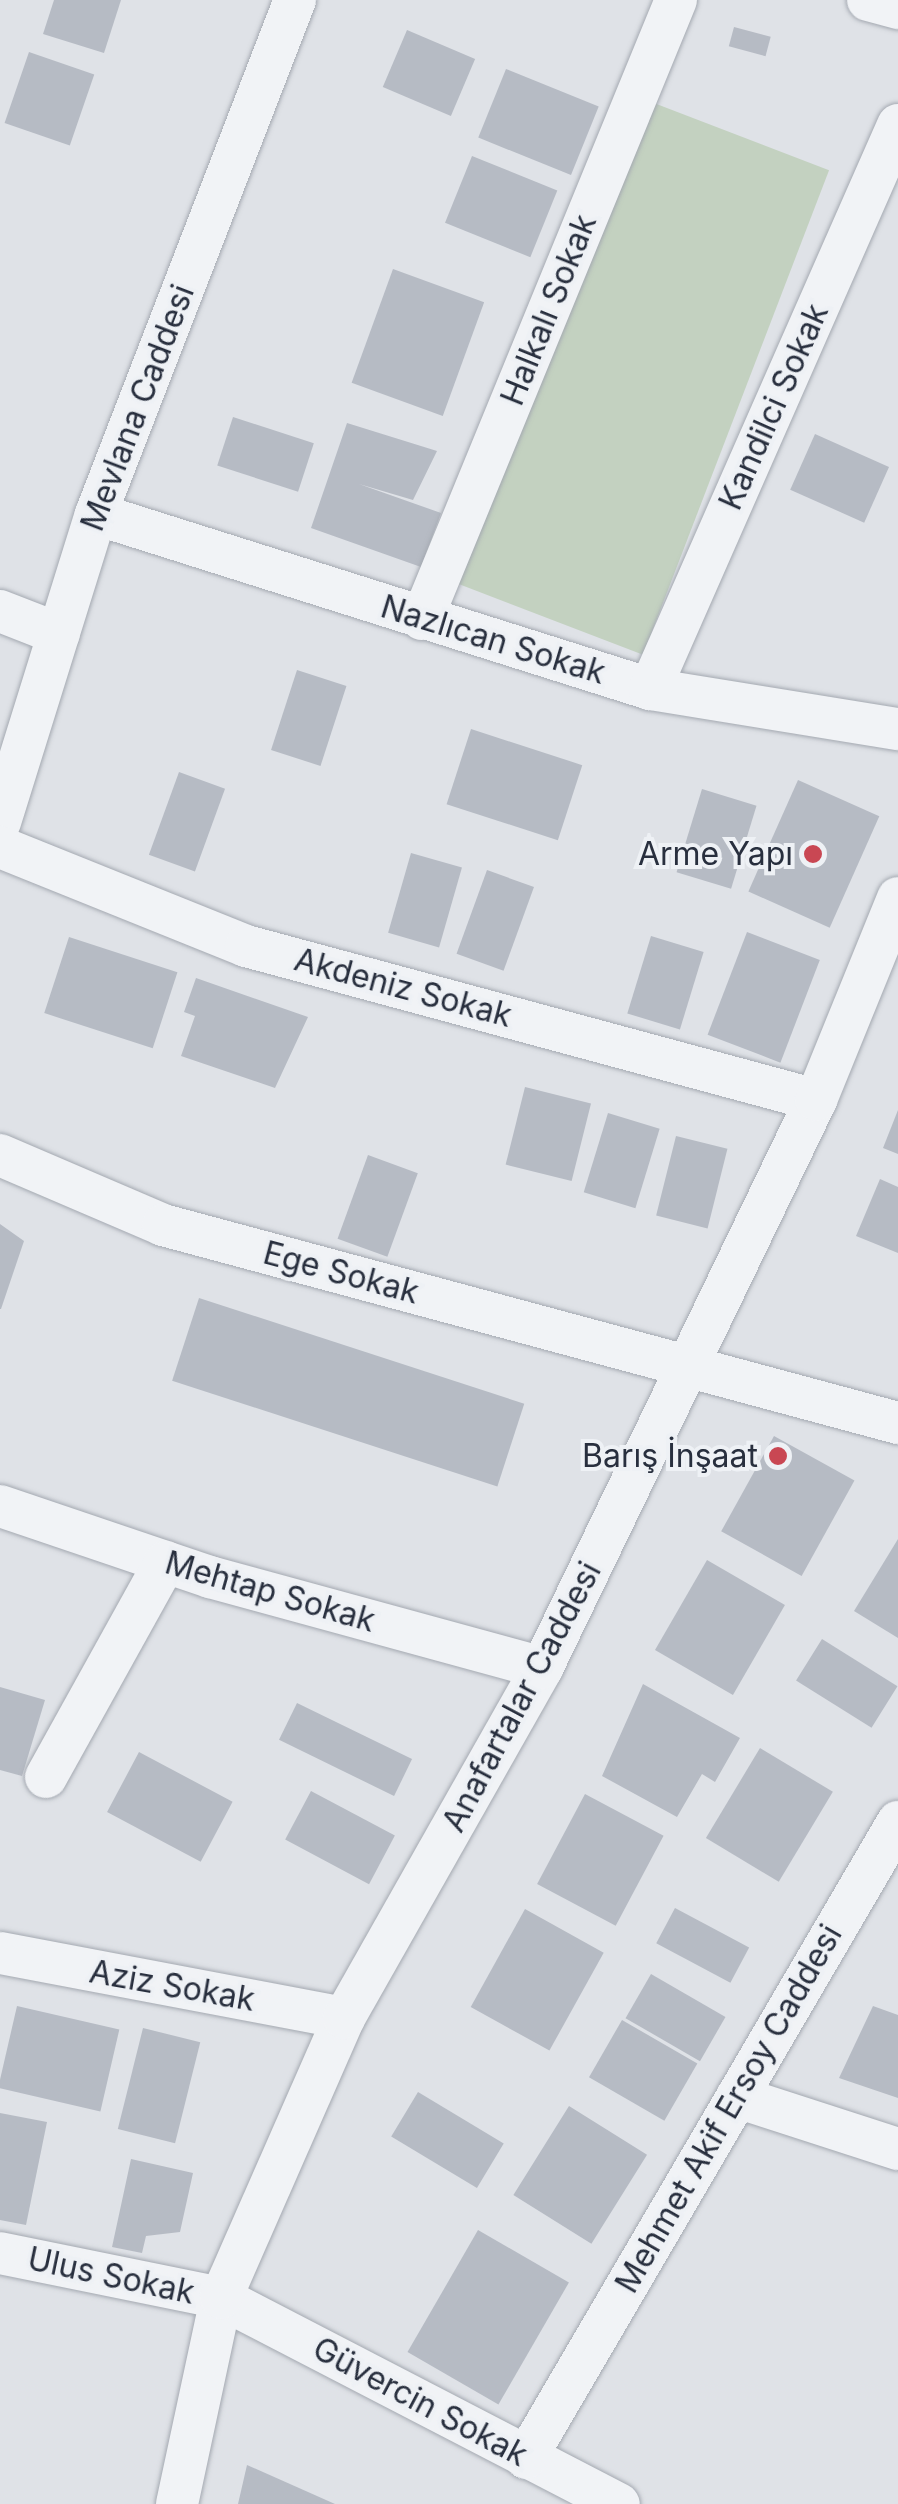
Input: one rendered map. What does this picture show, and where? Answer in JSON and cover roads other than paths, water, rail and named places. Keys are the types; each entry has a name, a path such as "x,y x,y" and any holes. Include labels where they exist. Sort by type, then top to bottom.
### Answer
{"street":[{"name":"Mevlana Caddesi","path":"0,822 96,514 294,0"},
{"name":"Halkalı Sokak","path":"422,620 676,0"},
{"path":"868,0 898,8"},
{"name":"Kandilci Sokak","path":"650,689 898,125"},
{"name":"Nazlıcan Sokak","path":"96,514 650,689 898,729"},
{"path":"0,610 59,634"},
{"name":"Akdeniz Sokak","path":"0,847 246,946 816,1100"},
{"name":"Anafartalar Caddesi","path":"177,2504 221,2298 344,2018 542,1668 816,1100 898,898"},
{"name":"Ege Sokak","path":"0,1155 163,1225 898,1423"},
{"name":"Mehtap Sokak","path":"0,1506 165,1562 542,1668"},
{"path":"46,1777 165,1562"},
{"name":"Mehmet Akif Ersoy Caddesi","path":"748,2102 898,1822"},
{"name":"Mehmet Akif Ersoy Caddesi","path":"526,2458 898,1868"},
{"name":"Aziz Sokak","path":"0,1953 344,2018"},
{"path":"748,2102 898,2149"},
{"name":"Ulus Sokak","path":"0,2253 221,2298"},
{"name":"Güvercin Sokak","path":"221,2298 619,2504"}],"place":[{"name":"Arme Yapı","path":"813,854"},
{"name":"Barış İnşaat","path":"778,1456"}]}
